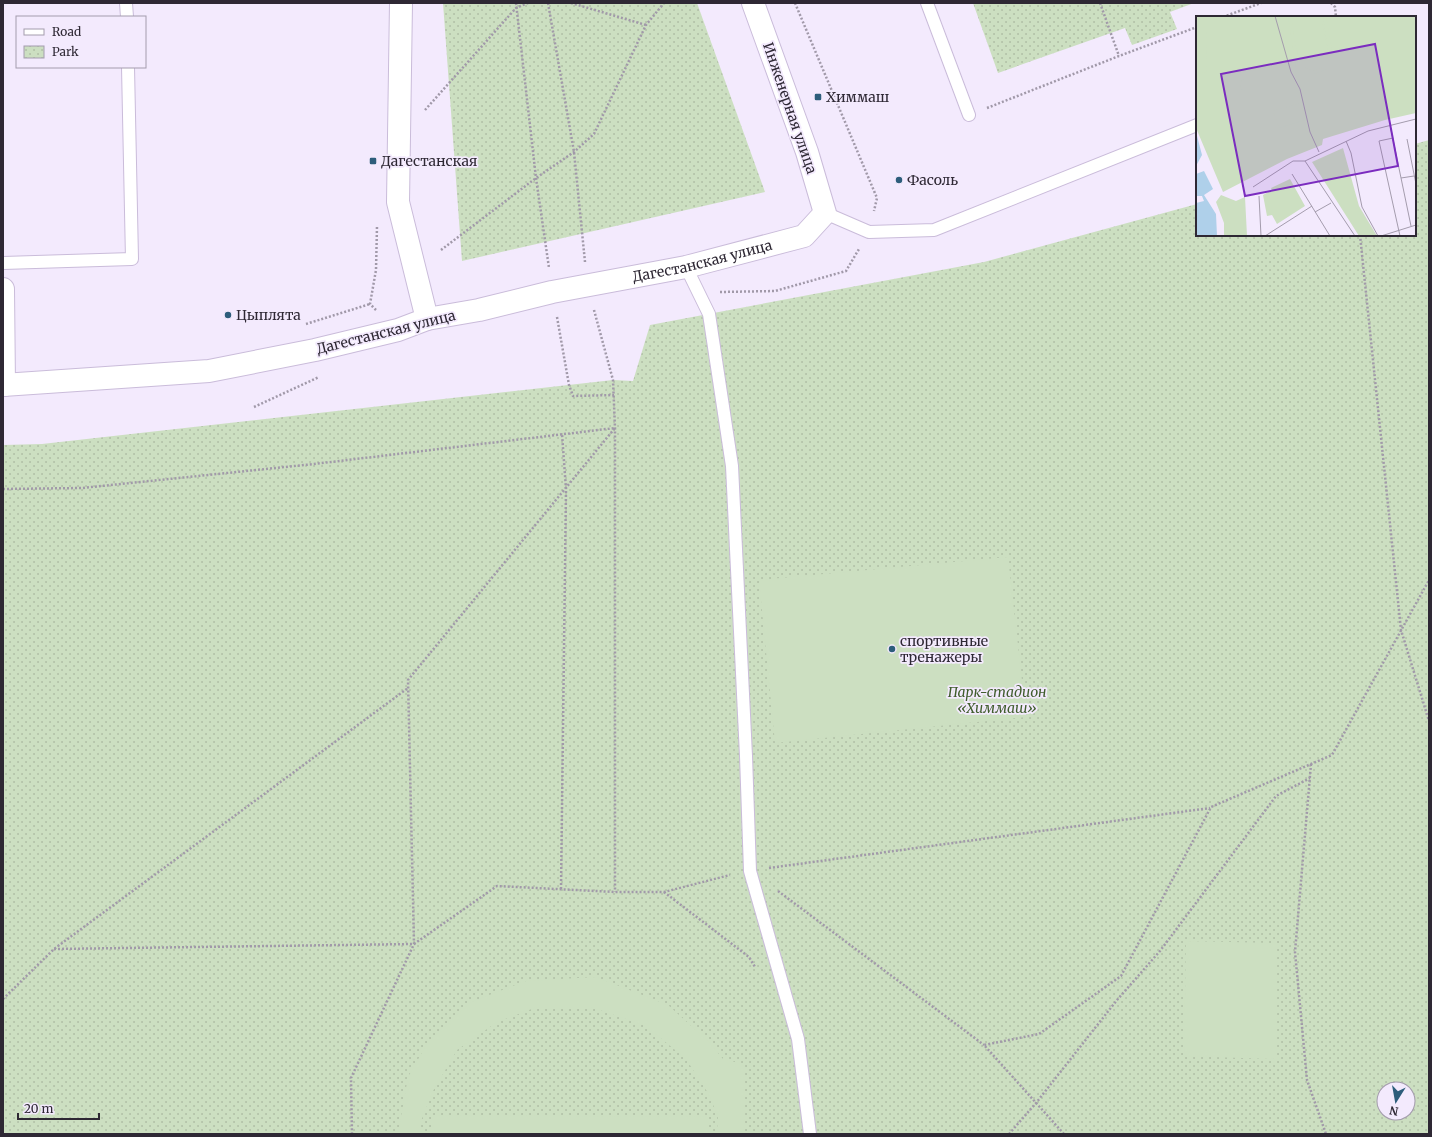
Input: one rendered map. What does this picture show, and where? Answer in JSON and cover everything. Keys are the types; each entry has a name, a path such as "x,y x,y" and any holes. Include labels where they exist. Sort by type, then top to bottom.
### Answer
{"street":[{"path":"401,3 398,202 427,319"},
{"name":"Инженерная улица","path":"753,3 807,152 825,213"},
{"name":"Дагестанская улица","path":"4,385 209,371 315,350 398,330 427,319 479,310 552,292 686,267 804,236 825,213"},
{"path":"3,289 4,385"}],"lane":[{"path":"126,3 127,16"},
{"path":"927,3 969,115"},
{"path":"3,263 132,259 128,68"},
{"path":"825,213 869,232 934,230 1196,125"},
{"path":"686,267 709,314 732,466 750,870 798,1039 810,1134"}],"path":[{"path":"516,3 536,178 552,292 569,385 573,396 614,395"},
{"path":"399,124 425,110 516,8 528,3"},
{"path":"548,3 574,152 587,286 613,380 615,428 615,892"},
{"path":"571,3 646,25"},
{"path":"441,250 536,178 574,152 594,134 646,25 664,3"},
{"path":"1100,3 1119,56"},
{"path":"1226,16 1261,3"},
{"path":"1331,3 1335,7 1336,16"},
{"path":"969,115 1196,27"},
{"path":"1360,236 1401,630 1429,721"},
{"path":"3,489 82,488 314,464 615,428"},
{"path":"352,1134 351,1078 414,944 408,680 615,428"},
{"path":"561,889 566,489 562,434"},
{"path":"54,949 414,944 497,886 615,892 664,892 750,870 1210,808 1332,755 1429,580"},
{"path":"3,999 54,949 408,688"},
{"path":"1311,764 1295,952 1307,1080 1326,1134"},
{"path":"1008,1134 1036,1103 1117,1000 1160,951 1276,796 1310,778"},
{"path":"984,1045 1039,1034 1121,976 1210,808"},
{"path":"750,870 984,1045 1064,1134"},
{"path":"664,892 749,957 757,969"}],"green space":[{"path":"443,3 697,3 765,192 462,261"},
{"path":"973,3 1194,3 1170,12 1177,29 1132,45 1125,28 998,73"},
{"name":"Парк-стадион «Химмаш»","path":"1429,140 1429,1134 3,1134 3,445 42,444 613,380 633,381 650,325 984,262 1196,204 1196,236 1416,236 1416,144"},
{"name":"спортивные тренажеры","path":"1008,557 1026,717 775,743 759,580"},
{"path":"1186,941 1275,943 1275,1059 1184,1056"},
{"path":"596,977 668,1005 709,1042 723,1059 743,1064 743,1134 717,1134 718,1116 708,1093 686,1059 646,1026 591,1007 537,1007 497,1022 457,1050 433,1091 419,1126 419,1134 398,1134 408,1077 428,1042 471,1002 526,981"},
{"path":"433,1115 707,1117 707,1134 433,1134"}],"place":[{"name":"Химмаш","path":"818,97"},
{"name":"Дагестанская","path":"373,161"},
{"name":"Фасоль","path":"899,180"},
{"name":"Цыплята","path":"228,315"},
{"name":"спортивные тренажеры","path":"892,649"}]}
